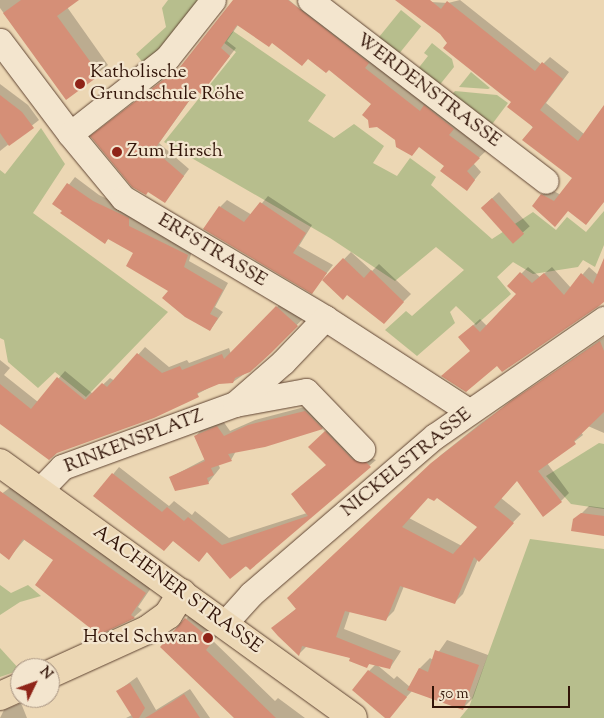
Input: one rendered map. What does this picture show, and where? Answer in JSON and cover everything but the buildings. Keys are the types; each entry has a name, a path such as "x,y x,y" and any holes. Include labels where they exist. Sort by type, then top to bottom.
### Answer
{"main road":[{"name":"AACHENER STRASSE","path":"0,463 353,718"},
{"path":"60,669 147,630 168,615 182,594"}],"street":[{"path":"70,134 167,58 213,0"},
{"name":"WERDENSTRASSE","path":"310,0 546,181"},
{"name":"ERFSTRASSE","path":"0,41 70,134 123,198 325,318 469,411"},
{"name":"RINKENSPLATZ","path":"235,404 283,362 325,318"},
{"name":"NICKELSTRASSE","path":"224,624 251,594 434,436 604,320"},
{"name":"RINKENSPLATZ","path":"39,491 62,467 235,404 306,391 362,449"}],"green space":[{"path":"168,0 202,0 174,37 144,64 136,54 166,27 162,8"},
{"path":"401,10 421,26 397,57 376,40"},
{"path":"233,31 326,95 308,121 334,138 354,124 384,146 373,163 397,176 410,158 436,177 431,185 492,239 533,212 556,230 567,217 586,232 604,211 604,245 595,267 583,260 578,267 533,274 513,262 497,277 511,294 476,325 456,306 450,312 455,323 417,356 385,330 406,311 412,316 464,270 436,247 395,281 330,238 164,142 236,52 223,42"},
{"path":"432,43 452,59 454,67 438,87 417,70 428,56 424,53"},
{"path":"471,72 490,88 459,87"},
{"path":"455,91 497,95 508,103 490,127 450,97"},
{"path":"41,128 65,164 33,213 168,312 86,397 55,372 38,388 8,362 4,340 0,338 0,170 5,174"},
{"path":"599,443 604,444 604,509 571,504 546,476"},
{"path":"530,539 604,549 604,718 460,718 469,707"},
{"path":"0,585 11,593 28,585 41,596 20,602 0,615"},
{"path":"0,648 10,659 10,674 0,677"}],"place":[{"name":"Katholische Grundschule Röhe","path":"80,84"},
{"name":"Zum Hirsch","path":"117,152"},
{"name":"Hotel Schwan","path":"208,638"}]}
